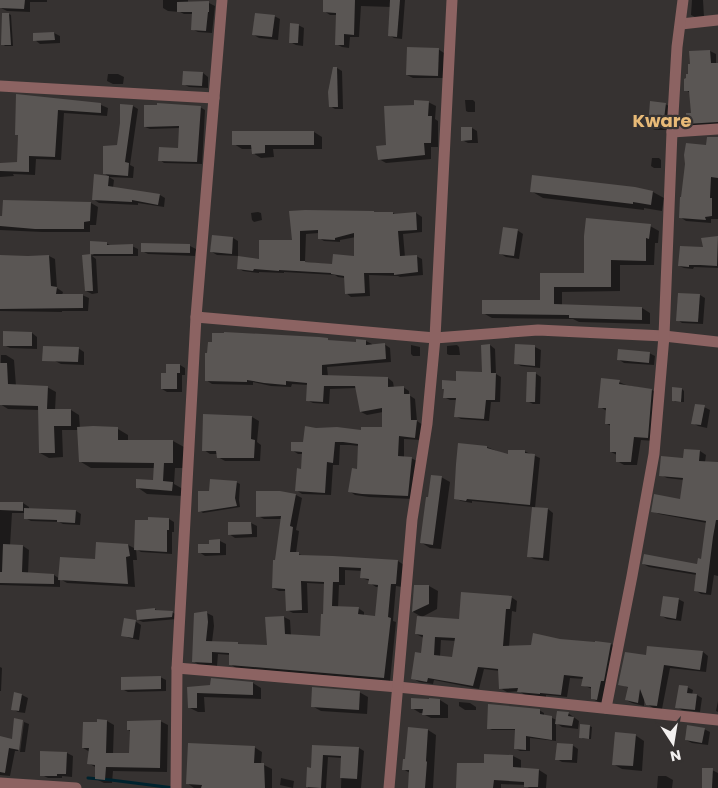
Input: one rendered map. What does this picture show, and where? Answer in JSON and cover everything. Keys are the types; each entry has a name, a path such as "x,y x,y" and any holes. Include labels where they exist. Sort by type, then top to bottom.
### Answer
{"street":[{"path":"176,788 177,668 196,317 222,0"},
{"path":"389,788 412,520 427,424 435,338 452,0"},
{"path":"606,708 654,454 664,336 672,132 683,0"},
{"path":"681,24 718,20"},
{"path":"0,86 214,98"},
{"path":"672,132 718,129"},
{"path":"196,317 435,338 538,330 664,336 718,342"},
{"path":"177,668 398,687 718,720"},
{"path":"0,783 76,788"}],"building":[{"path":"0,0 25,0 24,9 0,8"},
{"path":"323,0 355,0 354,35 344,34 344,45 335,45 336,13 323,12"},
{"path":"390,0 400,0 397,37 388,36"},
{"path":"209,1 206,31 191,30 192,12 177,12 177,2"},
{"path":"2,13 9,13 11,45 1,45"},
{"path":"255,13 275,15 272,37 252,35"},
{"path":"290,23 299,24 298,43 289,43"},
{"path":"54,32 55,40 33,41 33,33"},
{"path":"407,47 439,48 438,76 406,75"},
{"path":"710,50 711,63 718,63 718,122 686,124 686,113 691,113 689,91 684,91 684,79 686,74 688,74 688,64 690,64 689,51"},
{"path":"333,67 337,67 338,107 329,107 328,92"},
{"path":"183,71 203,72 202,86 182,85"},
{"path":"16,94 101,103 101,113 58,110 55,157 29,156 29,172 0,171 0,163 17,162 18,135 15,135"},
{"path":"414,100 429,101 428,116 432,116 431,143 424,143 425,155 378,160 376,146 386,145 384,106 414,105"},
{"path":"650,101 666,103 663,127 648,128"},
{"path":"157,103 201,106 197,162 158,161 159,147 178,148 179,126 144,127 144,105 157,105"},
{"path":"120,104 133,105 125,162 129,163 128,176 103,174 103,146 117,145"},
{"path":"461,127 472,127 472,140 461,141"},
{"path":"232,131 314,131 314,145 265,145 265,153 252,154 251,145 232,145"},
{"path":"707,137 718,137 718,178 711,177 710,198 712,198 712,216 705,217 706,220 679,218 686,143 706,145"},
{"path":"94,174 109,176 108,186 160,194 158,205 132,200 132,202 92,200"},
{"path":"532,175 635,187 653,191 651,205 530,192"},
{"path":"3,200 91,202 90,221 84,222 84,229 35,229 0,226"},
{"path":"289,211 374,211 393,212 393,214 416,212 417,230 398,231 400,256 417,255 418,272 394,275 394,273 364,273 365,293 345,294 344,276 331,273 237,269 238,256 259,259 259,240 292,240","holes":["318,230 318,239 335,240 335,238 354,233 354,256 333,254 332,264 300,261 300,231"]},
{"path":"586,218 651,224 649,239 646,238 646,261 611,260 611,287 554,287 554,304 642,307 642,320 569,318 569,315 482,314 482,300 540,300 540,273 584,273"},
{"path":"503,227 518,229 514,256 499,254"},
{"path":"212,235 233,237 232,254 210,252"},
{"path":"718,236 717,266 678,266 680,246 703,247 701,238"},
{"path":"90,241 107,242 107,245 133,244 133,254 90,254"},
{"path":"141,243 190,244 190,253 141,252"},
{"path":"91,254 93,291 85,291 82,255"},
{"path":"0,255 49,255 51,286 57,287 56,294 83,294 83,308 0,309"},
{"path":"678,293 700,294 698,322 676,321"},
{"path":"3,331 32,332 32,346 3,346"},
{"path":"212,333 319,337 328,338 328,340 356,342 356,339 366,340 366,345 385,343 386,359 322,365 322,375 388,377 388,387 404,386 404,394 410,394 411,420 417,420 415,438 399,436 398,456 412,457 408,496 348,492 352,468 357,469 358,444 343,442 335,442 333,463 327,462 325,493 295,491 297,468 301,469 302,452 291,451 291,442 303,442 305,426 361,430 361,427 382,427 382,408 360,412 355,386 324,386 323,402 306,401 307,383 286,381 286,385 247,380 247,382 205,381 205,353 207,353 208,342 212,342"},
{"path":"490,344 491,373 496,373 495,400 486,400 484,419 454,417 456,398 443,398 442,380 456,381 456,371 482,372 481,345"},
{"path":"515,344 535,345 535,366 514,364"},
{"path":"43,346 79,347 78,362 42,361"},
{"path":"618,349 650,352 649,363 617,360"},
{"path":"0,363 7,363 8,384 48,386 47,409 71,409 71,426 54,426 55,453 39,453 38,406 0,405"},
{"path":"166,364 180,364 180,373 177,373 177,389 161,389 161,373 166,373"},
{"path":"527,372 536,372 535,402 526,402"},
{"path":"601,378 620,380 619,384 652,389 648,438 634,437 631,462 616,462 616,452 610,452 610,424 605,424 606,408 598,408"},
{"path":"672,387 682,388 681,402 672,401"},
{"path":"695,404 705,405 701,425 691,424"},
{"path":"203,414 252,416 251,439 255,440 254,458 217,458 216,451 202,451"},
{"path":"77,427 118,427 118,440 173,440 173,463 164,463 163,481 173,482 172,491 136,488 136,479 153,480 154,463 79,462"},
{"path":"458,443 487,446 487,448 508,454 508,450 525,450 525,453 535,454 530,505 454,499"},
{"path":"684,449 700,450 699,461 718,462 718,520 716,520 713,537 706,593 694,591 696,573 642,564 644,554 697,564 698,558 701,559 706,521 651,512 654,494 680,499 683,478 659,476 661,456 683,458"},
{"path":"431,475 442,476 433,545 420,543"},
{"path":"210,479 237,481 235,498 237,506 198,512 198,491 209,491"},
{"path":"256,491 280,491 296,494 290,526 293,527 290,552 299,552 299,555 398,560 396,584 391,584 388,617 391,618 384,678 229,665 229,653 212,652 212,663 192,662 194,613 207,611 206,641 267,645 265,617 284,616 285,634 320,636 324,582 301,581 302,610 286,611 285,589 272,588 273,560 275,560 281,516 256,517","holes":["339,567 361,568 360,578 369,579 368,584 378,585 375,616 358,614 359,607 332,606 333,582 339,582"]},
{"path":"0,502 23,502 23,511 0,510"},
{"path":"532,507 548,508 543,558 527,557"},
{"path":"24,508 76,510 75,523 57,522 57,520 24,519"},
{"path":"148,517 169,518 167,552 134,550 135,520 148,520"},
{"path":"228,522 251,522 252,534 228,535"},
{"path":"220,539 220,553 198,553 198,544 209,544 209,540"},
{"path":"96,542 128,544 130,556 126,557 128,584 58,580 60,557 95,559"},
{"path":"3,544 23,545 22,572 54,574 54,584 0,583"},
{"path":"414,585 429,585 429,604 412,612"},
{"path":"461,592 512,596 510,609 506,609 503,646 531,645 533,633 560,639 611,643 604,681 601,681 597,700 591,699 591,687 581,686 583,677 564,675 561,695 517,692 518,688 499,689 498,669 478,667 473,686 428,678 427,682 411,679 415,652 421,653 423,635 415,634 417,616 459,619","holes":["435,637 455,638 452,657 434,655"]},
{"path":"663,596 679,598 676,619 660,616"},
{"path":"155,608 155,610 173,611 172,617 137,620 136,610"},
{"path":"124,618 136,620 133,638 121,636"},
{"path":"647,646 703,651 700,670 664,665 657,706 646,705 640,689 638,703 625,700 628,687 618,685 625,652 646,655"},
{"path":"161,676 161,689 121,690 121,677"},
{"path":"211,678 253,682 253,695 197,693 197,708 188,708 187,687 210,685"},
{"path":"679,685 688,686 687,693 697,694 695,710 675,708"},
{"path":"312,687 360,691 359,710 311,707"},
{"path":"14,692 22,694 19,711 11,710"},
{"path":"411,698 440,699 440,715 422,715 423,709 411,709"},
{"path":"488,704 540,709 540,714 552,716 552,740 526,736 526,750 514,749 515,729 487,729"},
{"path":"557,711 569,712 568,716 574,717 572,726 555,724"},
{"path":"14,718 23,720 19,750 9,748 5,773 0,772 0,736 12,739"},
{"path":"97,719 107,720 106,753 129,753 130,730 127,730 127,721 161,720 160,768 106,767 105,780 95,779 95,765 87,764 89,748 82,748 83,722 97,722"},
{"path":"580,724 590,725 589,739 579,738"},
{"path":"687,725 705,728 702,743 685,740"},
{"path":"408,727 428,729 425,788 408,788 409,770 402,770"},
{"path":"615,732 636,734 633,766 612,765"},
{"path":"188,743 255,746 254,763 264,763 265,788 201,788 202,785 186,784"},
{"path":"557,743 573,744 572,760 555,760"},
{"path":"312,745 359,747 357,779 340,778 341,756 323,755 321,788 306,787 307,767 311,768"},
{"path":"40,751 67,752 66,774 40,776"},
{"path":"484,754 513,755 513,767 539,769 538,787 524,787 524,782 494,780 493,788 456,788 457,763 484,763"},
{"path":"702,768 713,768 712,788 702,788"}],"waterway":[{"path":"88,778 174,788"}],"district":[{"name":"Kware","path":"662,120"}]}
